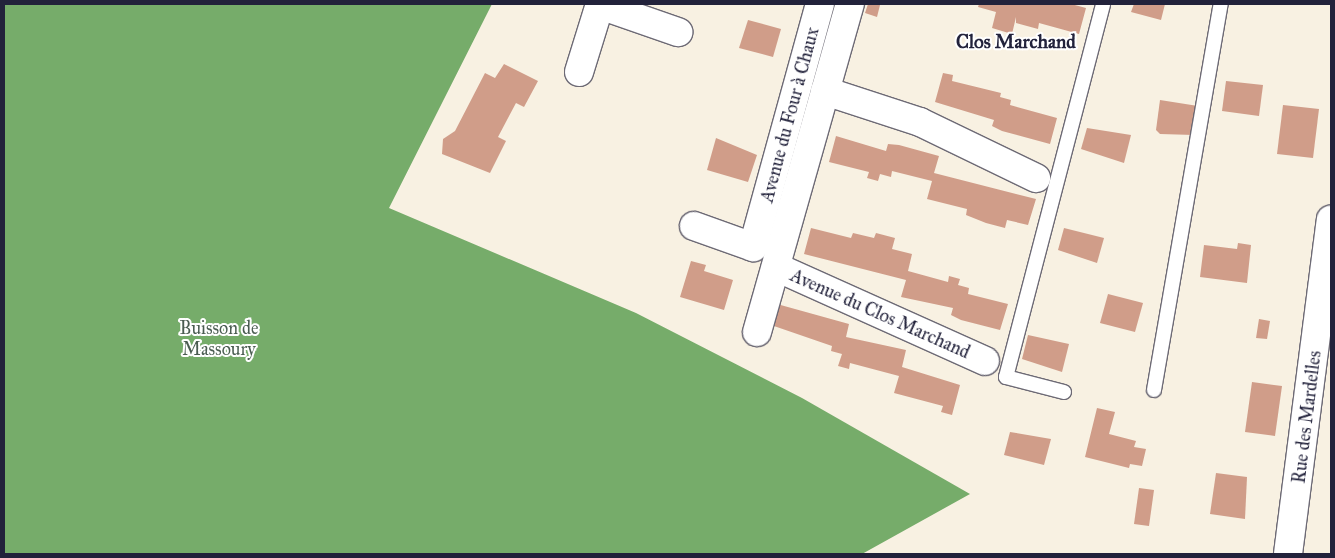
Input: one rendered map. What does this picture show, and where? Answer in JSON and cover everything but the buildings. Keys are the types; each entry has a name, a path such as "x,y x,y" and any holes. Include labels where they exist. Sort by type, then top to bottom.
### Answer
{"street":[{"path":"579,72 600,4 678,32"},
{"name":"Avenue du Four à Chaux","path":"694,226 753,246 820,4"},
{"name":"Avenue du Clos Marchand","path":"757,332 850,4"},
{"path":"825,91 920,122 1036,178"},
{"name":"Rue des Mardelles","path":"1288,554 1331,220"},
{"name":"Avenue du Clos Marchand","path":"776,267 985,361"}],"lane":[{"path":"1064,392 1006,377 1103,4"},
{"path":"1154,390 1221,4"}],"green space":[{"name":"Buisson de Massoury","path":"4,4 492,4 389,208 636,313 802,398 970,494 862,554 4,554"}],"district":[{"name":"Clos Marchand","path":"1016,42"}]}
